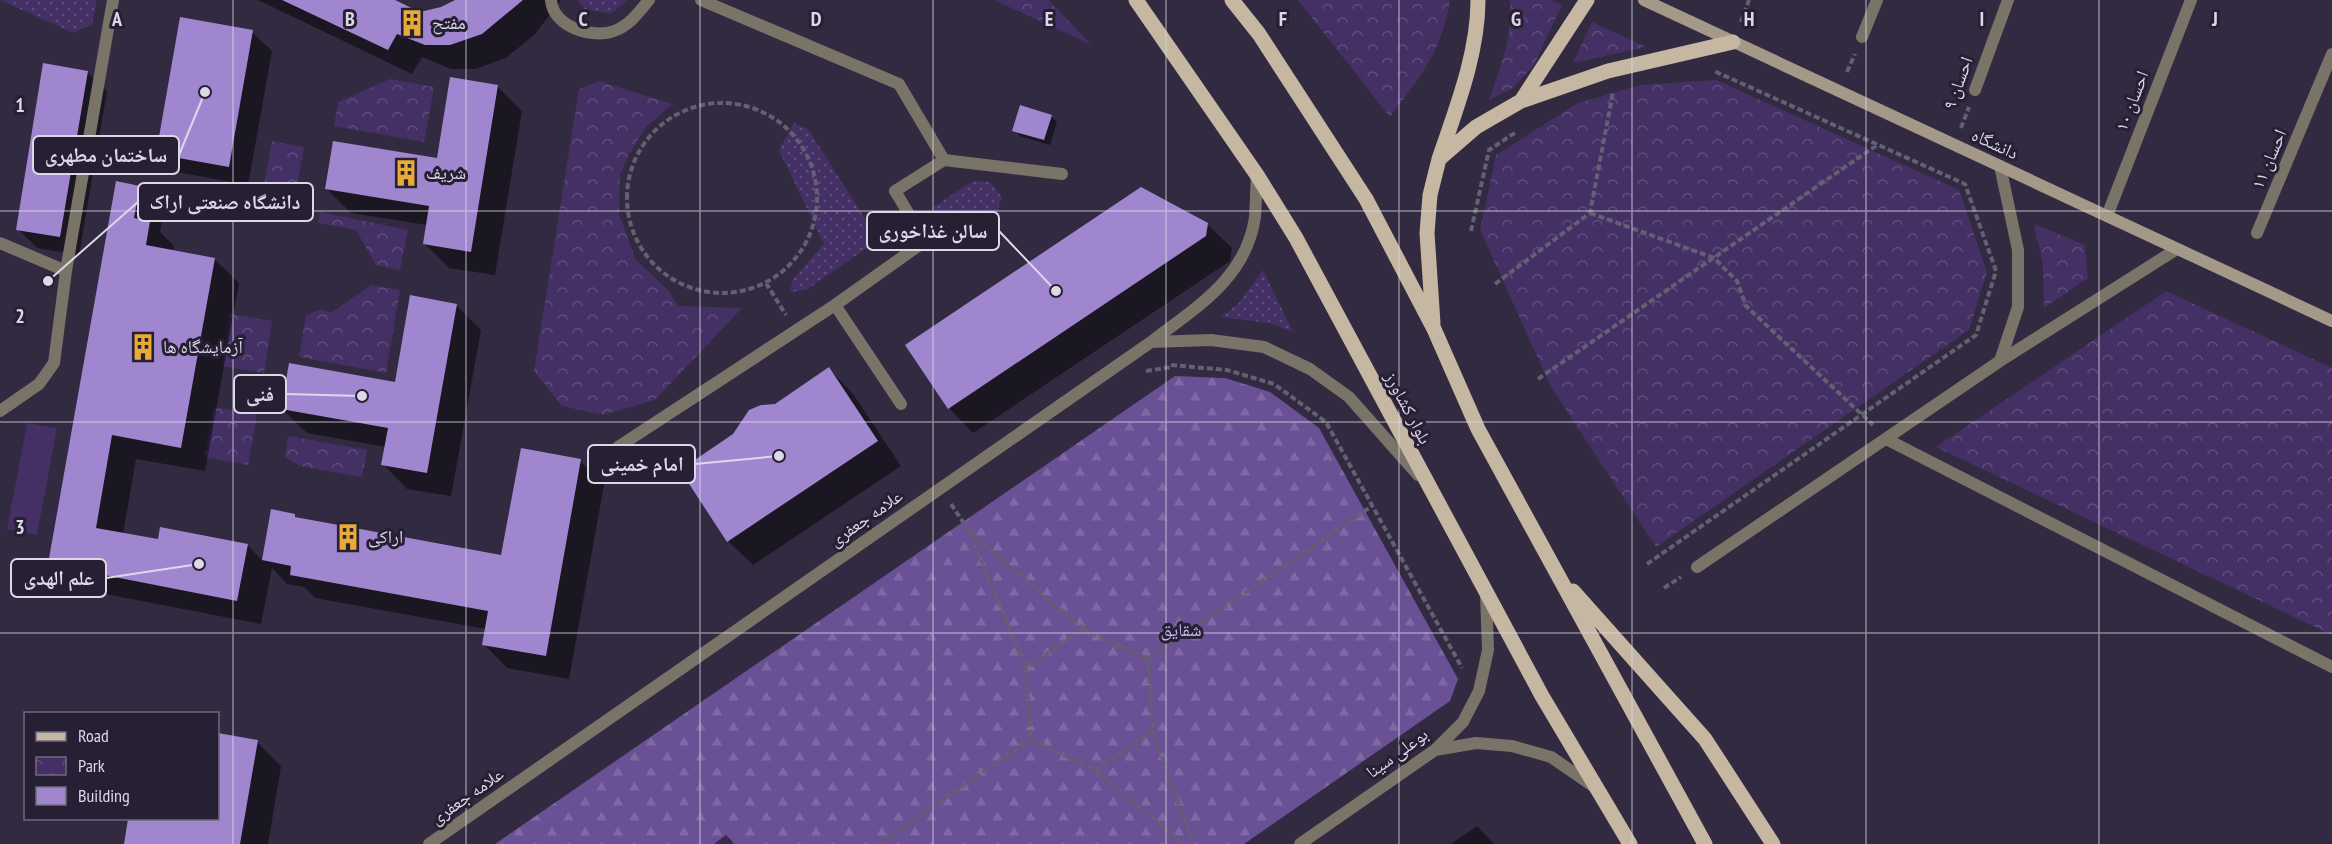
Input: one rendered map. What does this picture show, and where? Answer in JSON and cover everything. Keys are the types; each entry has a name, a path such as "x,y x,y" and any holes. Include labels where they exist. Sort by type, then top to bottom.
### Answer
{"main road":[{"name":"بلوار کشاورز","path":"1136,0 1257,175 1296,238 1486,594 1630,844"},
{"path":"1232,0 1260,34 1366,199 1434,329 1478,429 1705,844"},
{"path":"1434,329 1427,233 1430,195 1467,71 1478,0"},
{"path":"1521,101 1587,0"},
{"name":"دانشگاه","path":"1644,0 2332,321"},
{"path":"1439,159 1476,127 1521,101 1608,71 1733,42"},
{"path":"1555,571 1705,739 1773,844"}],"street":[{"path":"0,411 39,384 54,363 66,271 113,0"},
{"path":"551,0 560,19 576,29 612,32 625,26 649,0"},
{"path":"701,0 899,84 944,160"},
{"path":"1862,37 1877,0"},
{"name":"احسان ۹","path":"1975,90 2008,0"},
{"name":"احسان ۱۰","path":"2106,216 2191,0"},
{"name":"احسان ۱۱","path":"2257,233 2332,54"},
{"path":"618,447 835,305 925,241 895,191 944,160 1062,174"},
{"path":"2000,166 2018,250 2018,307 2000,360"},
{"name":"علامه جعفری","path":"429,844 1151,342 1221,288 1242,259 1254,219 1257,175"},
{"path":"0,243 66,271"},
{"path":"1697,567 2000,360 2177,249"},
{"path":"835,305 901,404"},
{"path":"1151,342 1212,340 1264,347 1310,369 1349,397 1428,487"},
{"path":"1886,438 2332,667"},
{"name":"بوعلی سینا","path":"1300,844 1435,750 1463,722 1479,691 1488,650 1486,594"},
{"path":"1435,750 1476,743 1512,746 1551,758 1596,788"}],"path":[{"path":"1840,92 1862,37"},
{"path":"1647,564 1976,335 1996,271 1965,184 1717,71 1706,72"},
{"path":"1495,284 1590,213 1615,84"},
{"name":"احسان ۹","path":"1954,145 1975,90"},
{"path":"729,102 758,109 784,125 804,148 815,176 817,206 810,235 792,263 766,283 735,292 702,291 672,279 647,257 632,228 627,195 633,163 648,137 671,117 699,105 729,102"},
{"path":"1471,231 1489,150 1517,131"},
{"path":"1538,379 1878,144"},
{"path":"1590,213 1714,258 1737,281 1746,306 1886,438"},
{"path":"766,283 795,331"},
{"path":"1151,342 1172,367 1227,370 1274,384 1326,422 1468,678"},
{"path":"940,488 969,531 1026,668 1031,739"},
{"path":"1148,659 1372,506"},
{"path":"969,531 1083,628 1148,659"},
{"path":"1026,668 1083,628"},
{"path":"1148,659 1153,731 1193,844"},
{"path":"1095,770 1153,731"},
{"path":"1031,739 1095,770 1183,844"},
{"path":"879,844 1031,739"}],"green space":[{"path":"0,0 97,0 92,24 74,33"},
{"path":"578,0 627,0 611,14 584,9"},
{"path":"994,0 1048,0 1092,45"},
{"path":"1298,0 1450,0 1441,35 1428,63 1390,117"},
{"path":"1510,0 1552,0 1562,5 1534,65 1513,88 1489,100 1508,39"},
{"path":"1592,22 1646,47 1573,63"},
{"path":"390,79 434,87 424,142 334,126 338,102"},
{"path":"1716,80 1959,190 1987,272 1969,330 1656,547 1551,387 1480,230 1496,155 1578,103 1641,85"},
{"path":"599,81 672,104 646,127 628,156 620,175 619,214 636,260 668,290 678,306 742,308 655,400 603,415 562,406 534,371 579,89"},
{"path":"794,123 808,129 871,228 871,245 806,290 790,292 793,279 824,244 779,150"},
{"path":"272,141 304,147 292,213 260,207"},
{"path":"973,181 990,182 1002,197 996,216 956,240 940,238 931,228 933,207"},
{"path":"320,212 408,230 400,270 376,265 356,230 318,223"},
{"path":"2034,224 2085,245 2088,278 2044,308 2043,265"},
{"path":"1263,270 1293,332 1270,323 1221,317 1238,304"},
{"path":"371,285 400,290 386,373 299,357 306,315 321,309 331,313"},
{"path":"2166,291 2332,368 2332,635 1936,447"},
{"path":"230,314 272,321 264,373 222,366"},
{"name":"شقایق","path":"1175,376 1225,378 1270,392 1319,428 1458,679 1450,701 1244,844 495,844"},
{"path":"214,407 257,415 248,465 204,457"},
{"path":"27,423 57,428 37,535 7,529"},
{"path":"288,436 367,450 362,477 300,466 285,457"}],"building":[{"name":"مفتح","path":"282,0 395,0 420,12 441,7 455,0 523,0 482,34 450,45 425,45 397,34 388,50"},
{"path":"180,17 253,30 229,167 156,154"},
{"path":"43,63 88,71 60,237 16,230"},
{"name":"شریف","path":"450,77 498,85 471,252 423,244 429,206 325,189 333,141 437,158"},
{"path":"1020,105 1052,115 1044,140 1012,131"},
{"name":"آزمایشگاه ها","path":"116,181 140,186 134,218 150,221 146,245 215,258 181,448 112,435 96,528 158,539 160,527 248,544 237,601 48,564"},
{"path":"1141,187 1208,223 1206,236 948,409 905,345"},
{"path":"410,295 457,304 427,473 381,465 388,428 281,409 289,363 395,382"},
{"path":"829,367 878,441 727,542 680,470 733,434 749,410 761,405 775,404"},
{"name":"اراکی","path":"521,448 581,459 546,656 482,645 488,611 290,575 291,566 262,560 271,509 295,514 295,517 501,555"},
{"path":"219,733 258,740 240,844 124,844 128,820 219,820"}],"place":[{"name":"مفتح","path":"412,23"},
{"name":"ساختمان مطهری","path":"205,92"},
{"name":"شریف","path":"406,173"},
{"name":"دانشگاه صنعتی اراک","path":"48,281"},
{"name":"سالن غذاخوری","path":"1056,291"},
{"name":"آزمایشگاه ها","path":"143,347"},
{"name":"فنی","path":"362,396"},
{"name":"امام خمینی","path":"779,456"},
{"name":"اراکی","path":"348,537"},
{"name":"علم الهدی","path":"199,564"}]}
